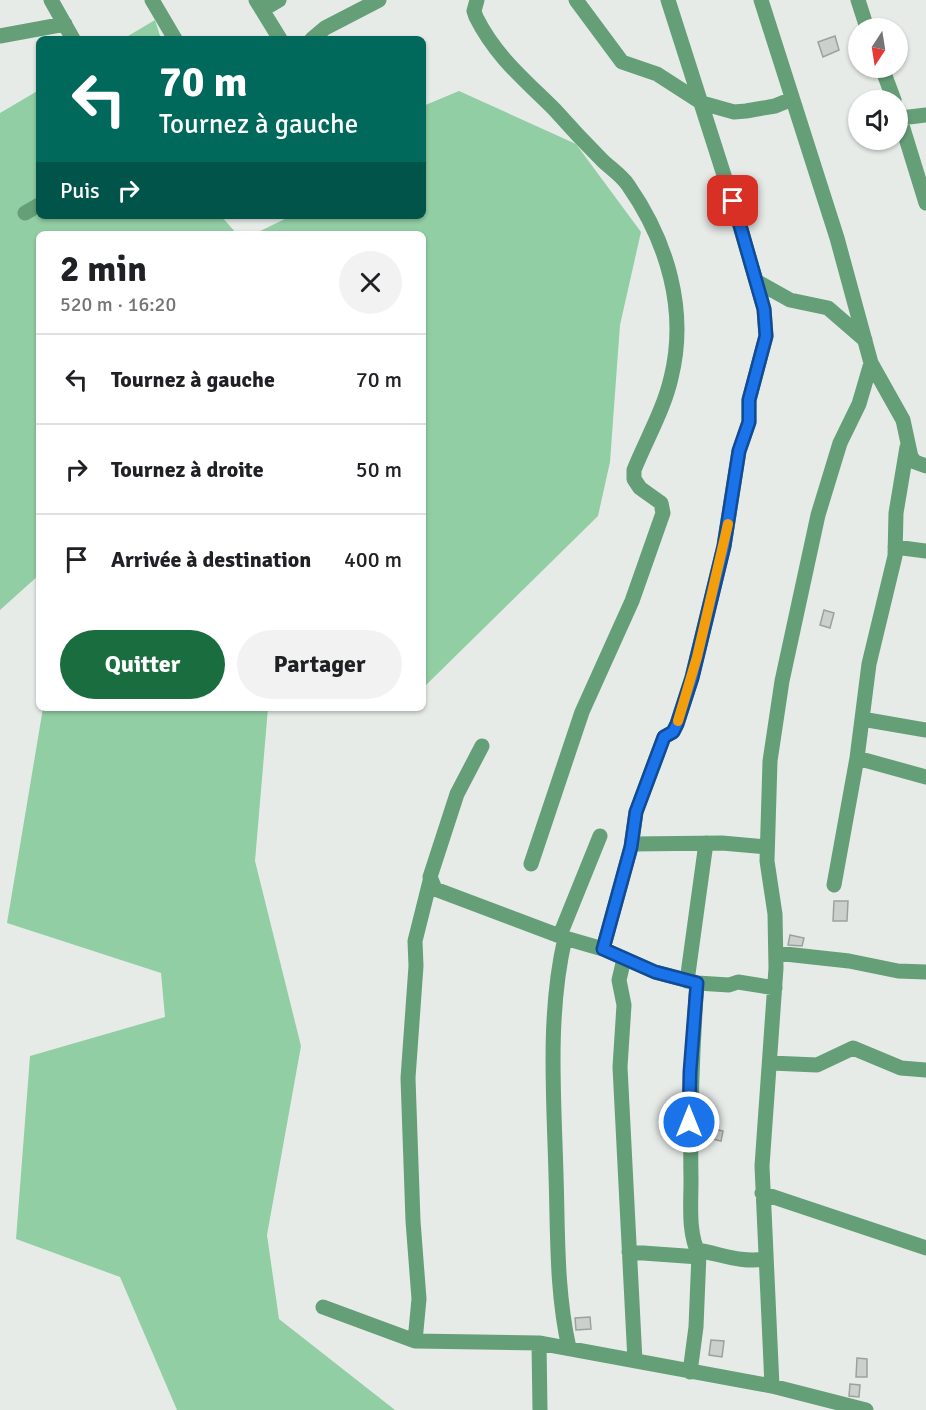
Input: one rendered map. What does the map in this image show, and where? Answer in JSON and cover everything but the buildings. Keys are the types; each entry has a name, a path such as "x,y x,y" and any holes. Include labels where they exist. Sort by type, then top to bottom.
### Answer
{"street":[{"path":"51,0 72,36"},
{"path":"152,0 173,36"},
{"path":"278,36 259,5 279,0"},
{"path":"316,36 325,28 379,0"},
{"path":"477,0 474,11 476,17 500,55 522,81 627,184 647,217 673,279 676,296 677,351 671,380 634,470 634,479 640,488 661,503 663,513 632,601 574,732 531,864"},
{"path":"576,0 622,62 657,74 702,103 734,112 792,99"},
{"path":"603,949 632,844 636,812 664,737 675,729 680,716 724,546 739,451 749,422 749,400 766,336 764,309 756,281 668,0"},
{"path":"761,0 837,238 871,363 903,420 907,447 896,513 895,547 869,664 858,758 834,885"},
{"path":"858,0 864,18"},
{"path":"0,36 65,24"},
{"path":"908,114 926,115"},
{"path":"908,143 926,200"},
{"path":"25,213 36,207"},
{"path":"756,281 790,300 828,308 865,340"},
{"path":"772,1386 762,1193 776,953 775,914 768,846 770,761 782,681 818,515 840,443 859,404 871,363"},
{"path":"907,447 915,462 926,466"},
{"path":"895,547 926,551"},
{"path":"862,719 926,730"},
{"path":"415,1341 419,1299 413,1221 408,1078 416,966 415,941 453,804 482,746"},
{"path":"858,758 926,777"},
{"path":"569,1348 561,1312 557,1257 554,1060 560,960 563,937 600,836"},
{"path":"632,844 706,843 768,846"},
{"path":"690,1372 696,1327 698,1254 692,1220 689,1109 692,982 706,843"},
{"path":"430,881 435,889 692,982 746,983 775,988"},
{"path":"776,953 849,961 898,971 926,972"},
{"path":"624,959 619,980 624,1005 620,1067 635,1361"},
{"path":"771,1063 818,1065 853,1048 902,1068 926,1070"},
{"path":"762,1193 926,1248"},
{"path":"629,1252 723,1254 742,1261 765,1259"},
{"path":"323,1307 415,1341 539,1342 772,1386 866,1410"},
{"path":"539,1342 540,1410"}],"green space":[{"path":"155,20 160,36 128,36"},
{"path":"459,91 576,144 641,232 620,325 610,462 598,516 426,685 426,231 260,231 285,219 426,219 426,105"},
{"path":"36,92 36,219 224,219 234,231 36,231 36,578 0,610 0,113"},
{"path":"42,711 268,711 255,861 301,1046 267,1235 279,1319 395,1410 177,1410 120,1277 16,1239 30,1056 165,1017 161,973 7,923"}],"slow traffic":[{"path":"678,721 692,678 728,524"}],"route":[{"path":"689,1122 690,1072 697,983 655,972 603,949 631,847 636,812 664,737 673,732 677,724 692,678 724,546 739,451 748,428 749,400 761,347 766,336 764,309 733,201"}]}
